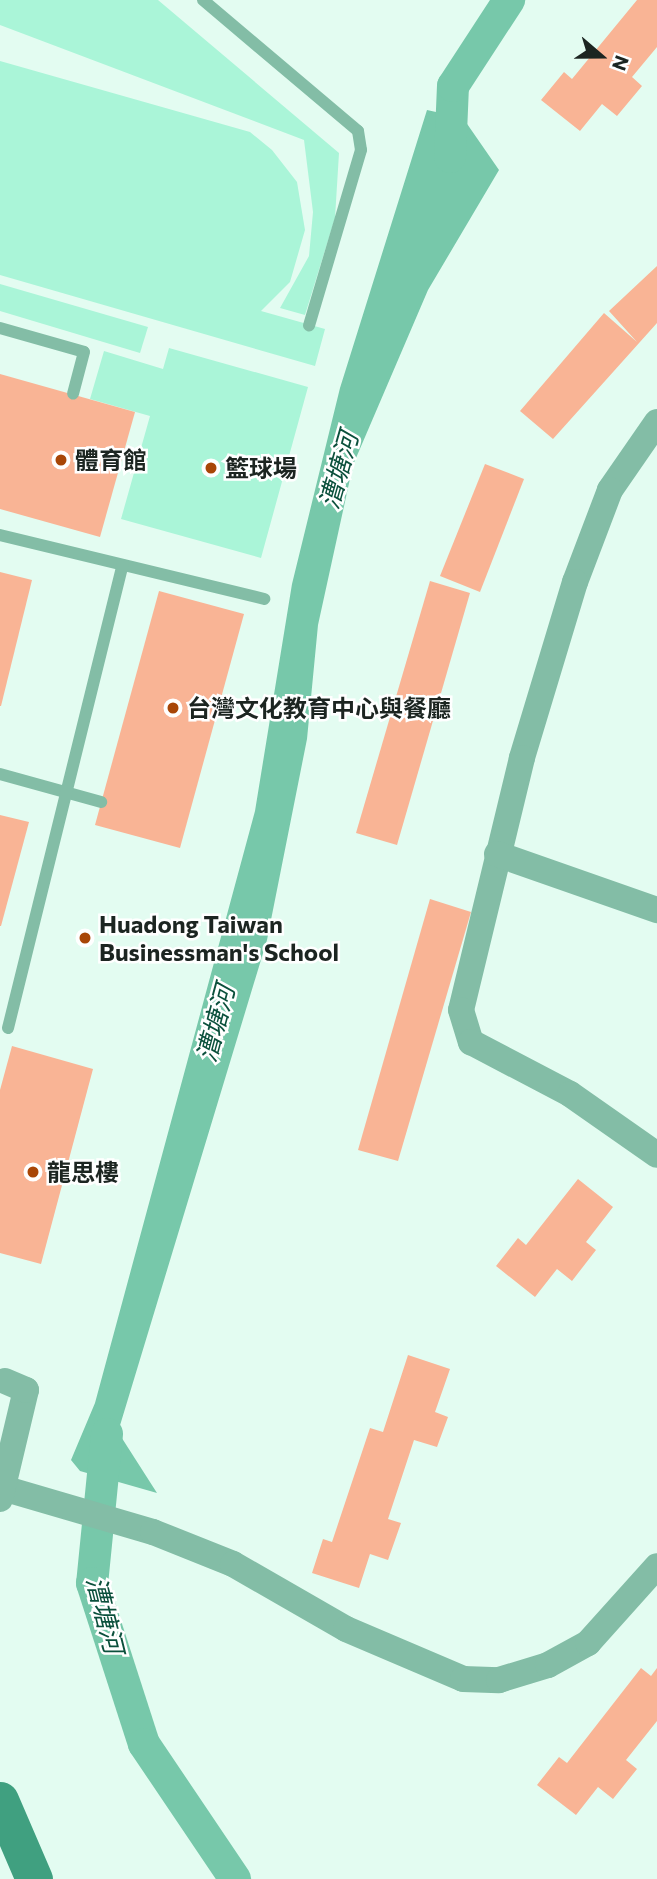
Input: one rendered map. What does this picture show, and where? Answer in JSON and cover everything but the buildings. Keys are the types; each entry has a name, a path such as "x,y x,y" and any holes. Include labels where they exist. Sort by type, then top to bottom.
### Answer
{"street":[{"path":"657,422 610,490 579,571 497,854 467,969 463,1028 471,1042 593,1108 657,1155"},
{"path":"497,854 657,911"},
{"path":"3,1378 26,1390 3,1494 35,1498 153,1532 233,1564 346,1629 463,1679 499,1680 548,1665 587,1643 657,1566"},
{"path":"0,1800 34,1879"}],"lane":[{"path":"203,0 358,131 361,150 309,325"},
{"path":"0,328 85,352 73,394"},
{"path":"0,535 264,599"},
{"path":"8,1028 123,565"},
{"path":"0,774 102,802"}],"shaded area":[{"path":"0,0 158,0 339,153 335,218 305,315 280,308 309,256 313,212 304,140 0,25"},
{"path":"0,61 250,132 272,150 297,182 305,230 290,282 261,311 325,329 315,366 0,275"},
{"path":"0,284 148,327 140,353 0,311"},
{"name":"籃球場","path":"169,348 308,387 261,558 121,519 150,416 90,399 104,351 163,369"}],"water":[{"path":"427,110 463,118 499,170 428,290 353,465 318,625 307,739 267,940 118,1432 157,1493 80,1471 71,1460 95,1403 255,811 292,584 340,388"}],"waterway":[{"name":"漕塘河","path":"450,157 453,86 509,0"},
{"name":"漕塘河","path":"107,1434 92,1583 144,1744 235,1879"}],"place":[{"name":"體育館","path":"61,460"},
{"name":"籃球場","path":"211,468"},
{"name":"台灣文化教育中心與餐廳","path":"173,708"},
{"name":"Huadong Taiwan Businessman's School","path":"85,938"},
{"name":"龍思樓","path":"33,1172"}]}
